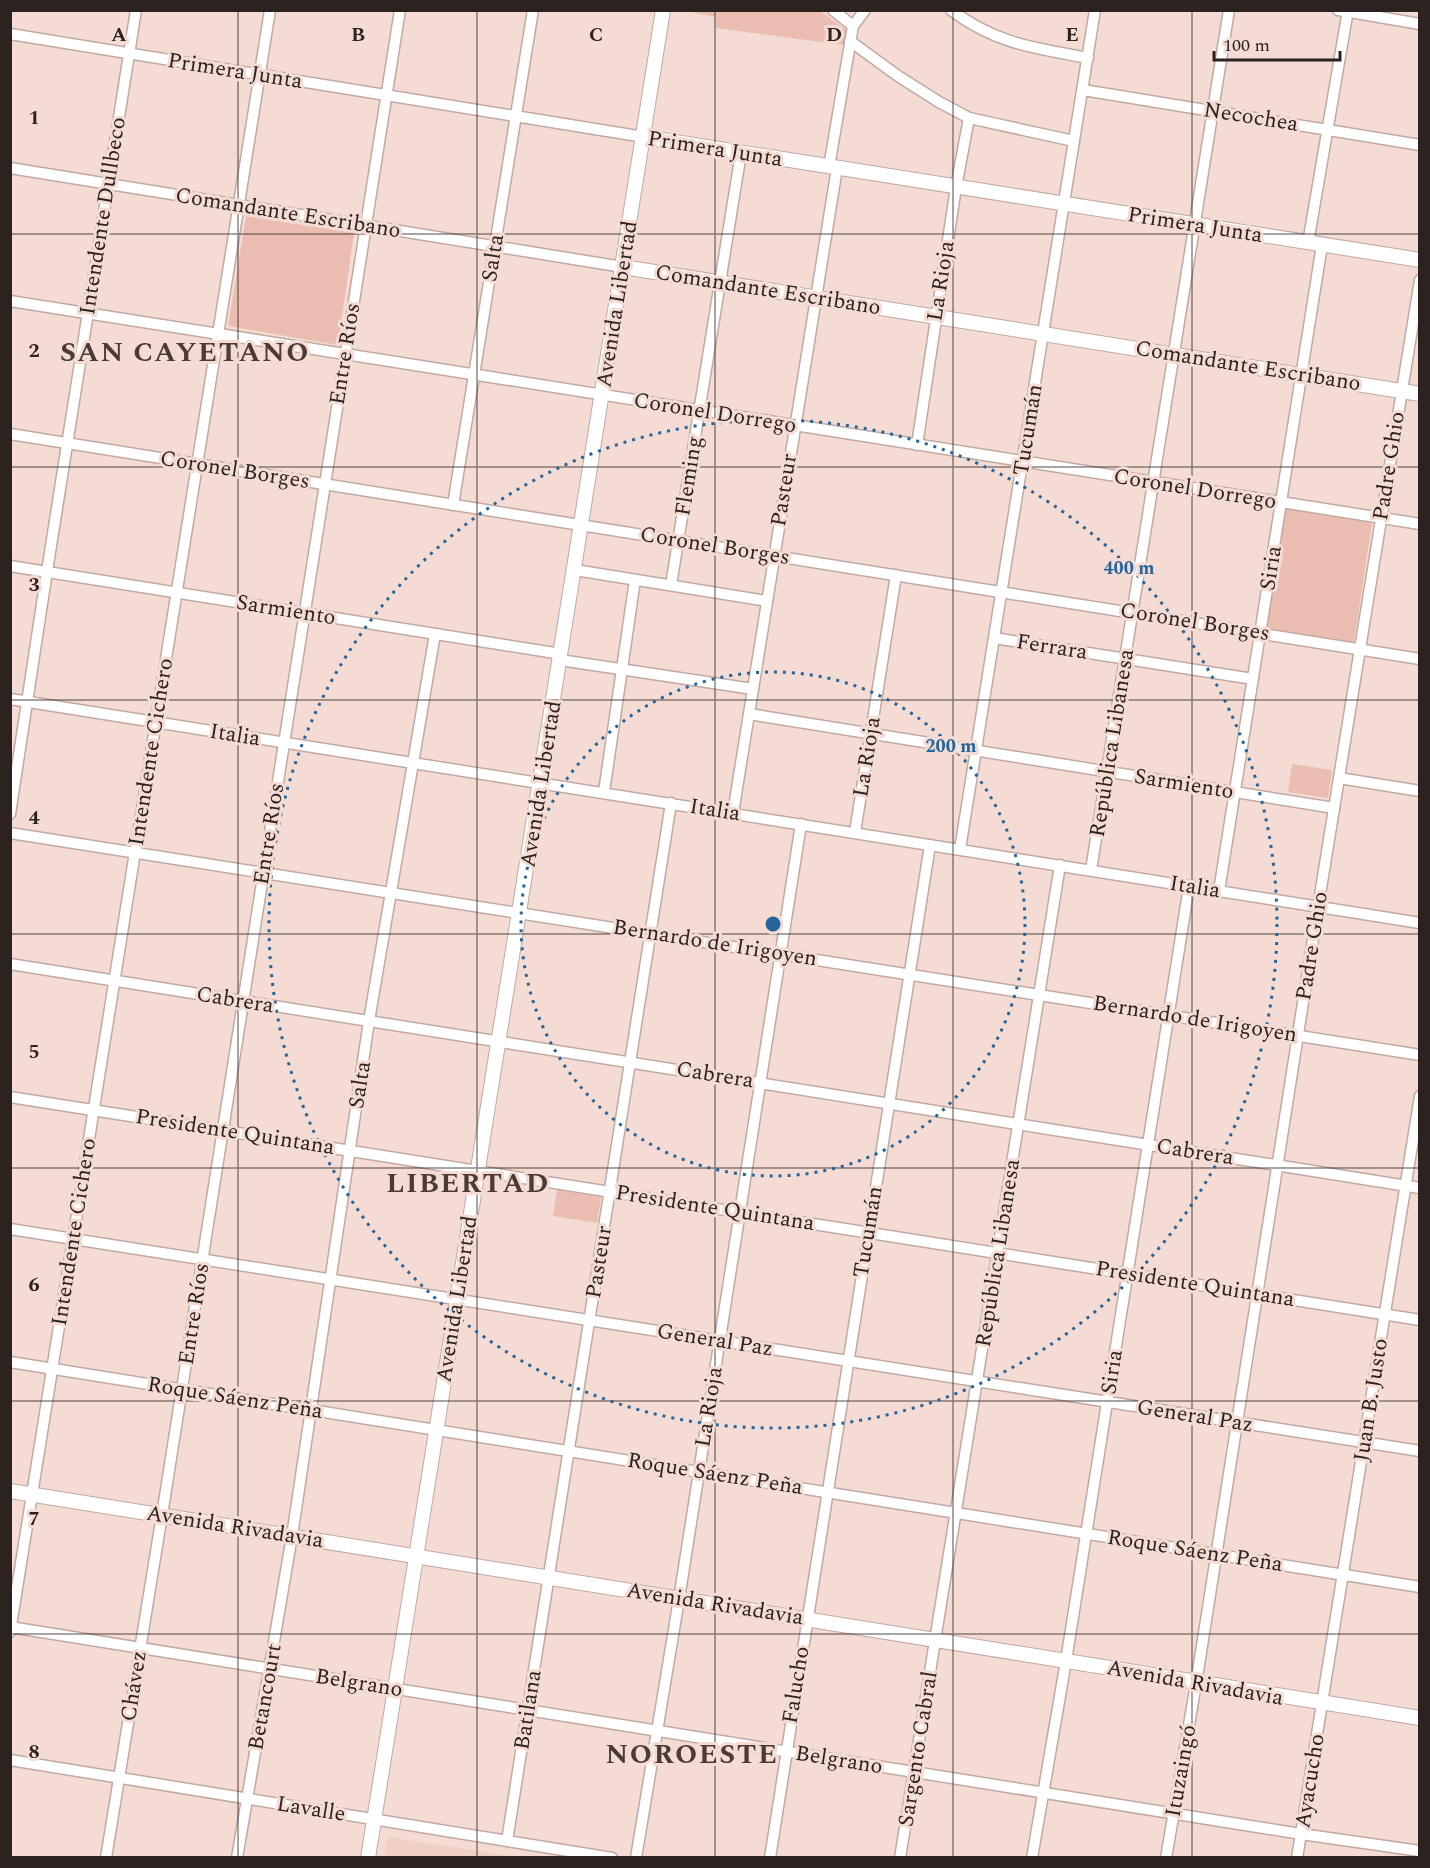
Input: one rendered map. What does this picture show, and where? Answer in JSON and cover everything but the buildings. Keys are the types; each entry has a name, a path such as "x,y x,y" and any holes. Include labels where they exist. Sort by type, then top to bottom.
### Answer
{"main road":[{"name":"Avenida Libertad","path":"368,1857 663,10"},
{"name":"Primera Junta","path":"644,137 1419,260"},
{"name":"Comandante Escribano","path":"623,267 1419,394"},
{"name":"Avenida Rivadavia","path":"10,1491 1066,1661 1196,1684 1419,1718"}],"street":[{"name":"Intendente Dullbeco","path":"10,814 136,10"},
{"name":"Intendente Cichero","path":"11,1629 270,10"},
{"name":"Entre Ríos","path":"162,1515 400,10"},
{"name":"Salta","path":"453,505 533,10"},
{"path":"833,10 853,27 865,10"},
{"path":"951,10 996,37 1014,44 1088,58"},
{"name":"Tucumán","path":"960,849 1095,10"},
{"name":"República Libanesa","path":"1091,870 1228,10"},
{"path":"1308,243 1345,11 1419,24"},
{"name":"Pasteur","path":"734,813 816,298 853,27"},
{"name":"Primera Junta","path":"10,34 644,137"},
{"path":"850,41 898,76 969,118 1074,141"},
{"name":"Necochea","path":"1083,90 1419,145"},
{"name":"La Rioja","path":"917,445 956,187 969,118"},
{"name":"Fleming","path":"671,585 741,153"},
{"name":"Comandante Escribano","path":"10,168 623,267"},
{"name":"Siria","path":"1219,891 1322,245"},
{"name":"Padre Ghio","path":"1196,1684 1419,280"},
{"name":"Coronel Dorrego","path":"10,301 1419,525"},
{"name":"Coronel Borges","path":"10,434 1419,659"},
{"name":"Sarmiento","path":"10,566 435,634 622,669 753,689"},
{"path":"575,570 766,601"},
{"name":"La Rioja","path":"855,832 896,575"},
{"path":"604,792 635,579"},
{"name":"Salta","path":"292,1536 369,1022 435,634"},
{"name":"Ferrara","path":"994,638 1253,679"},
{"name":"Italia","path":"10,699 1419,923"},
{"name":"Sarmiento","path":"749,714 1334,808"},
{"path":"1339,778 1419,791"},
{"name":"Pasteur","path":"550,1578 671,803"},
{"name":"La Rioja","path":"636,1857 801,824"},
{"name":"Bernardo de Irigoyen","path":"10,833 1419,1055"},
{"name":"Tucumán","path":"806,1619 930,844"},
{"name":"República Libanesa","path":"935,1640 1060,866"},
{"name":"Siria","path":"1032,1857 1066,1661 1190,886"},
{"name":"Cabrera","path":"10,964 1419,1188"},
{"name":"Presidente Quintana","path":"10,1096 1419,1320"},
{"name":"Juan B. Justo","path":"1322,1704 1419,1096"},
{"name":"General Paz","path":"10,1229 1419,1451"},
{"name":"Roque Sáenz Peña","path":"10,1362 1419,1587"},
{"name":"Chávez","path":"106,1857 162,1515"},
{"name":"Betancourt","path":"237,1857 292,1536"},
{"name":"Batilana","path":"507,1841 550,1578"},
{"name":"Falucho","path":"770,1857 806,1619"},
{"name":"Belgrano","path":"11,1629 1419,1851"},
{"name":"Sargento Cabral","path":"900,1857 935,1640"},
{"name":"Ituzaingó","path":"1166,1857 1196,1684"},
{"name":"Ayacucho","path":"1297,1857 1322,1704"},
{"name":"Lavalle","path":"10,1760 612,1857"}],"shaded area":[{"path":"686,11 820,11 846,30 844,45 716,28 716,17"},
{"path":"246,216 354,233 338,345 228,326"},
{"path":"1286,509 1372,523 1354,642 1267,629"},
{"path":"1292,764 1332,770 1328,798 1288,792"},
{"path":"557,1190 601,1197 597,1223 553,1216"},
{"path":"387,1837 519,1857 384,1857"}],"district":[{"name":"SAN CAYETANO","path":"185,352"},
{"name":"LIBERTAD","path":"468,1183"},
{"name":"NOROESTE","path":"692,1754"}]}
